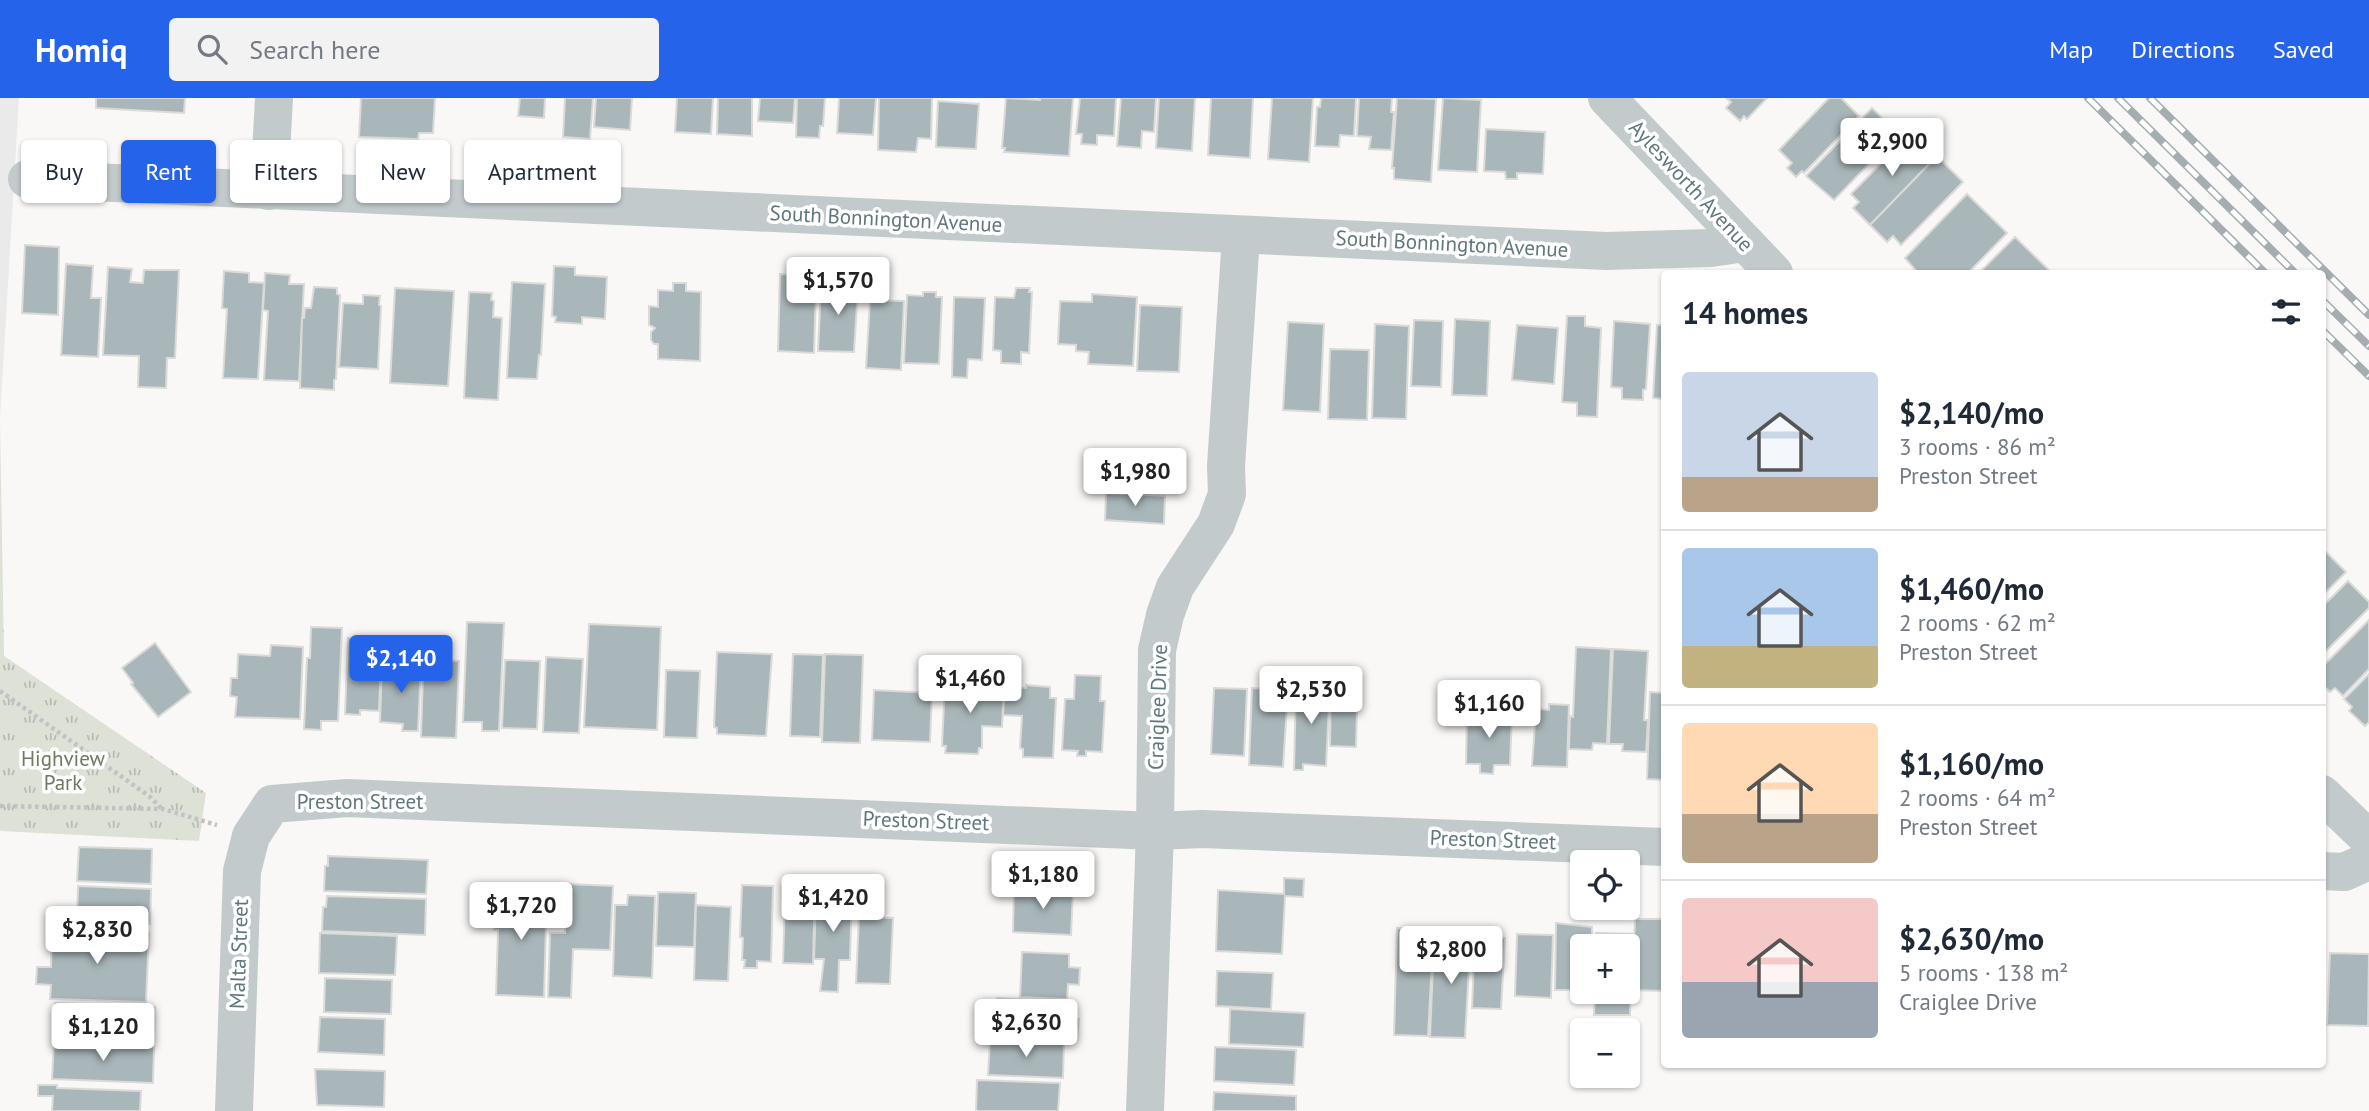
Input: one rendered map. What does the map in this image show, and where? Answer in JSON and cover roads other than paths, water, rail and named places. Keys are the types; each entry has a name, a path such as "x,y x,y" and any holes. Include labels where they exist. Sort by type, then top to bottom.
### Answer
{"street":[{"path":"272,140 274,98"},
{"name":"Aylesworth Avenue","path":"1607,98 1771,270"},
{"name":"South Bonnington Avenue","path":"107,182 230,189"},
{"name":"South Bonnington Avenue","path":"342,194 1606,251 1711,248 1745,243"},
{"name":"Craiglee Drive","path":"1145,1111 1155,831 1157,650 1175,587 1216,524 1227,494 1226,466 1241,236"},
{"name":"Preston Street","path":"272,804 347,798 1155,831 1202,829 1661,847"},
{"path":"2326,798 2369,839"},
{"name":"Malta Street","path":"234,1111 242,871 251,836 272,804"},
{"path":"2326,871 2344,872 2369,861"}],"railway":[{"path":"2088,98 2262,270"},
{"path":"2118,98 2292,270"},
{"path":"2150,98 2324,270"},
{"path":"2326,272 2369,315"},
{"path":"2326,304 2369,346"},
{"path":"2326,334 2369,376"}],"park label":[{"name":"Highview Park","path":"63,771"}]}
